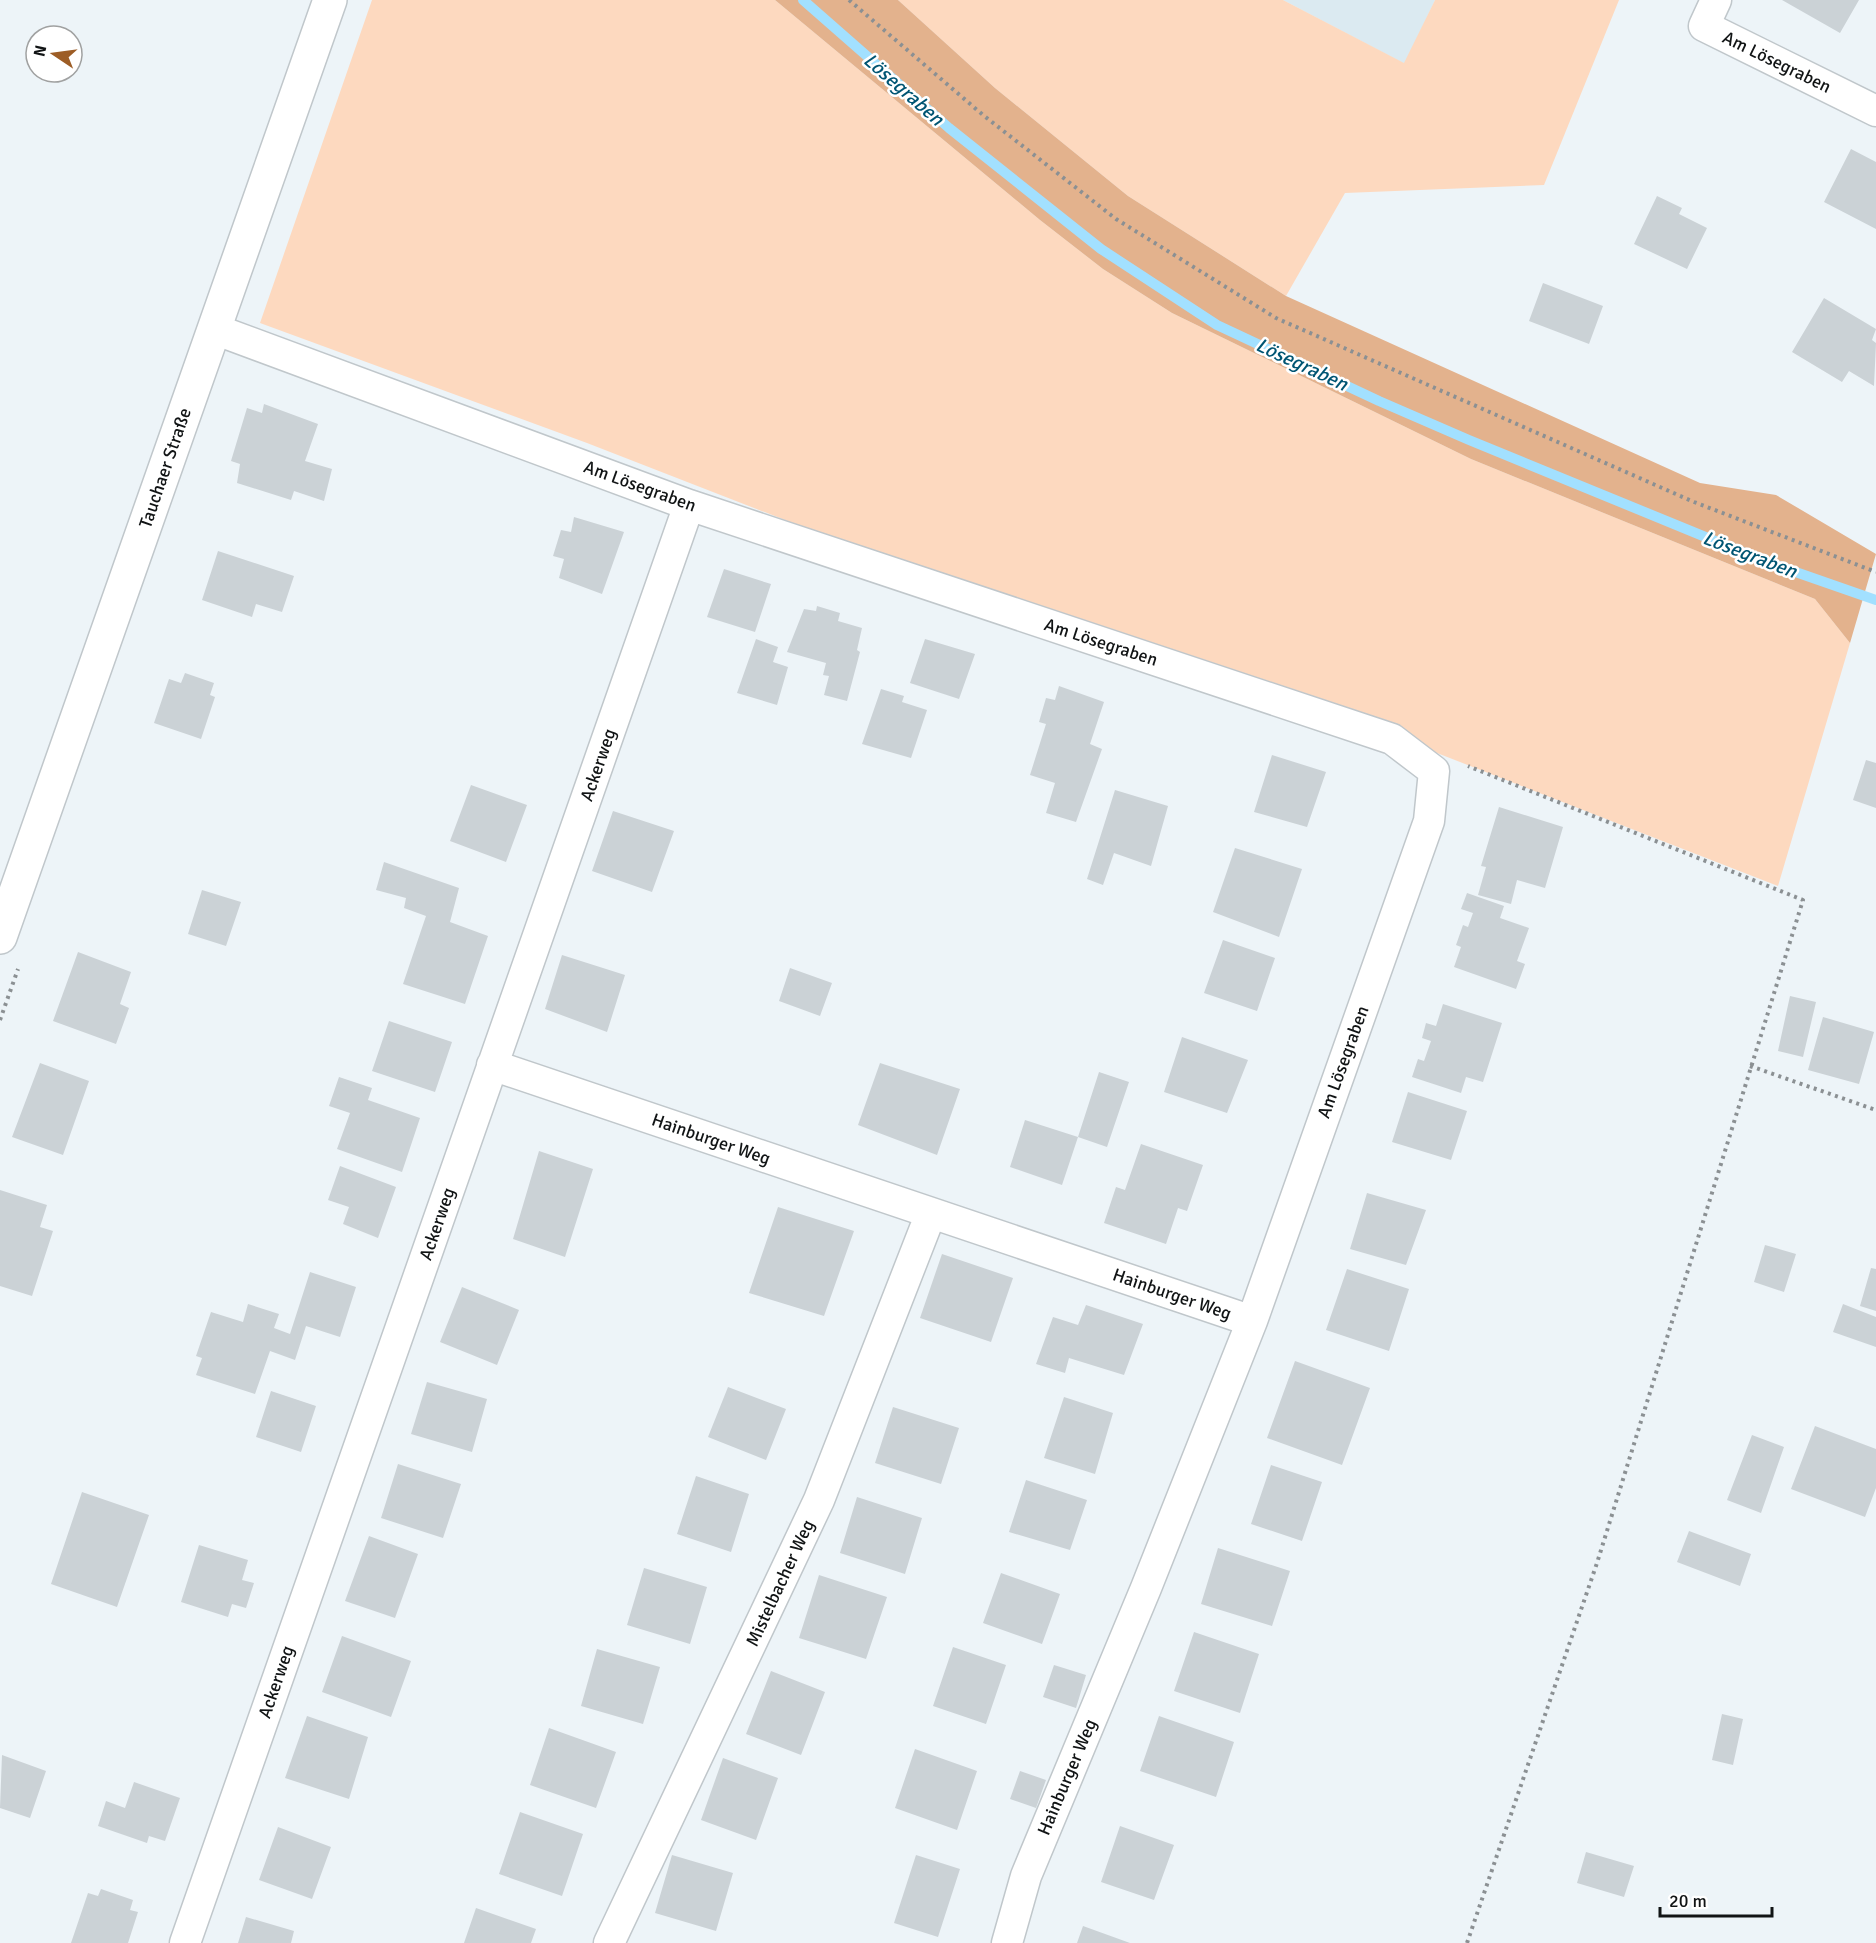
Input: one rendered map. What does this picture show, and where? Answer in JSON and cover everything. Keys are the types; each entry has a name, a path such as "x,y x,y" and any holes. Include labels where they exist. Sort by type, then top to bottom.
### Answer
{"main road":[{"name":"Tauchaer Straße","path":"0,937 330,0"}],"street":[{"name":"Am Lösegraben","path":"1716,0 1704,26 1876,111"},
{"name":"Am Lösegraben","path":"214,329 689,505 1392,739 1434,771 1429,820 1252,1321"},
{"name":"Ackerweg","path":"185,1943 689,505"},
{"name":"Hainburger Weg","path":"492,1065 1252,1321 1146,1588 1026,1876 1007,1943"},
{"name":"Mistelbacher Weg","path":"609,1943 819,1500 930,1213"}],"path":[{"path":"849,0 983,115 1116,219 1276,318 1694,502 1876,572"},
{"path":"1434,771 1471,766 1803,900 1597,1563 1467,1943"},
{"path":"1750,1066 1876,1110"}],"shaded area":[{"path":"372,0 775,0 1040,220 1103,269 1172,313 1471,459 1815,599 1850,643 1778,886 1419,746 1052,624 587,443 260,323"},
{"path":"775,0 898,0 995,88 1128,196 1286,296 1700,483 1776,495 1876,554 1850,643 1815,599 1471,459 1172,313 1103,269 1040,220"},
{"path":"898,0 1283,0 1404,63 1435,0 1619,0 1544,185 1345,193 1286,296 1128,196 995,88"},
{"path":"1283,0 1435,0 1405,64"}],"building":[{"path":"1782,0 1859,0 1840,33"},
{"path":"1851,149 1876,162 1876,229 1824,202"},
{"path":"1657,196 1682,208 1679,214 1707,228 1687,269 1634,244"},
{"path":"1543,283 1603,306 1589,344 1529,321"},
{"path":"1824,298 1876,329 1872,340 1876,343 1874,386 1849,371 1842,382 1792,352"},
{"path":"264,404 318,424 305,461 332,469 324,501 294,491 291,500 237,483 240,464 231,461 247,408 262,413"},
{"path":"574,517 624,532 602,594 559,578 564,559 553,556 561,530 571,532"},
{"path":"218,551 294,576 282,612 256,604 252,617 202,600"},
{"path":"724,569 771,584 755,632 707,617"},
{"path":"817,606 840,613 838,621 862,628 857,650 860,652 847,701 824,695 829,676 823,675 826,663 787,652 804,609 816,611"},
{"path":"756,639 778,647 773,662 788,667 777,705 737,693"},
{"path":"925,639 975,654 959,699 910,683"},
{"path":"185,673 214,683 210,695 215,697 201,739 154,723 169,679 181,683"},
{"path":"1059,686 1104,702 1090,744 1102,749 1076,822 1046,813 1055,783 1030,775 1046,724 1039,722 1046,698 1055,700"},
{"path":"881,689 904,696 902,702 927,710 911,758 862,744"},
{"path":"1272,755 1326,772 1307,827 1254,812"},
{"path":"1866,760 1876,763 1876,808 1853,800"},
{"path":"471,785 527,805 506,862 450,841"},
{"path":"1115,790 1168,806 1151,866 1114,853 1103,885 1087,879"},
{"path":"1499,807 1563,827 1545,888 1517,880 1511,904 1478,895 1486,867 1481,866"},
{"path":"613,811 674,831 652,892 592,871"},
{"path":"1235,848 1302,869 1279,937 1213,912"},
{"path":"384,862 459,888 450,922 488,936 465,1004 403,984 426,916 404,908 406,898 376,890"},
{"path":"202,890 241,902 226,946 188,934"},
{"path":"1467,893 1504,906 1500,918 1529,928 1517,961 1525,964 1516,989 1454,967 1461,947 1456,945 1463,925 1468,927 1473,913 1461,909"},
{"path":"1223,940 1275,958 1257,1011 1204,993"},
{"path":"78,952 131,972 120,1004 129,1008 116,1044 53,1021"},
{"path":"562,955 625,975 607,1032 545,1009"},
{"path":"790,968 832,983 820,1016 779,1001"},
{"path":"1790,996 1816,1002 1803,1057 1778,1051"},
{"path":"1443,1004 1502,1023 1483,1082 1466,1077 1461,1093 1412,1077 1418,1059 1424,1061 1431,1041 1422,1038 1426,1023 1436,1026"},
{"path":"1823,1017 1874,1032 1859,1084 1808,1070"},
{"path":"389,1021 452,1042 435,1092 372,1071"},
{"path":"1182,1037 1248,1060 1227,1113 1164,1092"},
{"path":"40,1063 89,1081 63,1155 12,1137"},
{"path":"880,1063 960,1089 937,1155 858,1125"},
{"path":"1099,1072 1129,1082 1107,1147 1078,1137"},
{"path":"339,1077 372,1088 368,1100 420,1118 402,1172 337,1149 350,1113 329,1106"},
{"path":"1408,1092 1467,1111 1451,1160 1392,1142"},
{"path":"1025,1120 1078,1137 1062,1185 1010,1167"},
{"path":"1141,1144 1203,1165 1187,1211 1178,1208 1166,1244 1104,1223 1116,1187 1125,1190"},
{"path":"539,1151 593,1169 565,1257 513,1239"},
{"path":"340,1166 396,1187 378,1238 343,1224 349,1207 328,1200"},
{"path":"0,1190 47,1205 40,1227 53,1231 32,1296 0,1286"},
{"path":"1367,1193 1426,1210 1406,1265 1350,1249"},
{"path":"778,1207 854,1231 824,1316 749,1293"},
{"path":"1765,1245 1796,1254 1784,1292 1754,1282"},
{"path":"942,1254 1013,1278 991,1342 920,1318"},
{"path":"1871,1268 1876,1269 1876,1311 1860,1306"},
{"path":"1347,1269 1409,1289 1389,1351 1326,1330"},
{"path":"310,1272 356,1287 340,1337 306,1326 295,1360 270,1351 255,1394 196,1375 202,1358 196,1356 211,1312 243,1322 248,1304 279,1314 274,1328 290,1334"},
{"path":"462,1287 519,1310 497,1365 440,1342"},
{"path":"1843,1304 1876,1317 1876,1347 1833,1332"},
{"path":"1086,1305 1143,1324 1124,1375 1069,1358 1065,1373 1036,1364 1053,1317 1078,1325"},
{"path":"1295,1361 1370,1388 1342,1465 1267,1438"},
{"path":"427,1382 487,1399 472,1452 411,1434"},
{"path":"728,1387 786,1409 766,1460 708,1437"},
{"path":"271,1391 316,1406 301,1452 256,1437"},
{"path":"1064,1397 1113,1413 1095,1474 1044,1458"},
{"path":"893,1407 959,1428 941,1484 875,1463"},
{"path":"1815,1426 1876,1449 1876,1488 1865,1517 1791,1489"},
{"path":"1752,1435 1784,1447 1761,1513 1727,1500"},
{"path":"398,1464 461,1484 443,1538 381,1518"},
{"path":"1271,1465 1322,1482 1302,1541 1251,1524"},
{"path":"696,1476 749,1494 731,1552 677,1534"},
{"path":"1026,1480 1087,1500 1070,1550 1009,1532"},
{"path":"82,1492 149,1515 117,1607 51,1584"},
{"path":"857,1497 922,1518 905,1574 840,1553"},
{"path":"1689,1531 1751,1554 1740,1586 1677,1562"},
{"path":"369,1536 418,1554 395,1618 345,1601"},
{"path":"199,1545 248,1560 242,1580 254,1583 246,1608 232,1604 228,1617 181,1602"},
{"path":"1218,1548 1290,1571 1272,1626 1201,1604"},
{"path":"644,1568 707,1587 690,1644 627,1625"},
{"path":"1001,1573 1060,1594 1042,1644 983,1623"},
{"path":"819,1575 887,1597 866,1659 799,1638"},
{"path":"1194,1632 1259,1654 1240,1713 1174,1691"},
{"path":"342,1636 411,1661 391,1717 322,1692"},
{"path":"953,1647 1006,1665 986,1724 933,1706"},
{"path":"597,1649 660,1667 643,1724 581,1706"},
{"path":"1054,1665 1086,1675 1076,1708 1043,1697"},
{"path":"771,1671 825,1692 801,1755 746,1734"},
{"path":"1722,1714 1743,1719 1733,1765 1712,1760"},
{"path":"307,1716 368,1737 349,1799 285,1778"},
{"path":"1159,1716 1234,1742 1216,1797 1140,1771"},
{"path":"549,1728 616,1752 596,1808 530,1785"},
{"path":"915,1749 977,1771 957,1830 895,1808"},
{"path":"2,1755 46,1771 30,1818 0,1808"},
{"path":"723,1758 778,1778 756,1840 701,1820"},
{"path":"1020,1771 1046,1780 1036,1808 1010,1799"},
{"path":"134,1782 180,1798 165,1841 149,1836 147,1843 98,1826 106,1801 125,1808"},
{"path":"520,1812 583,1834 562,1896 499,1874"},
{"path":"1120,1826 1174,1845 1154,1900 1101,1882"},
{"path":"278,1827 331,1847 312,1899 259,1880"},
{"path":"1586,1852 1634,1866 1624,1897 1577,1883"},
{"path":"672,1855 733,1873 716,1931 655,1913"},
{"path":"916,1855 960,1869 938,1937 894,1923"},
{"path":"101,1889 133,1900 130,1910 138,1912 128,1943 71,1943 88,1893 98,1896"},
{"path":"476,1908 536,1929 531,1943 464,1943"},
{"path":"246,1917 294,1931 291,1943 238,1943"},
{"path":"1083,1926 1130,1943 1077,1943"}],"waterway":[{"name":"Lösegraben","path":"803,0 949,128 1101,249 1217,325 1379,401 1469,440 1764,561 1876,600"}]}
